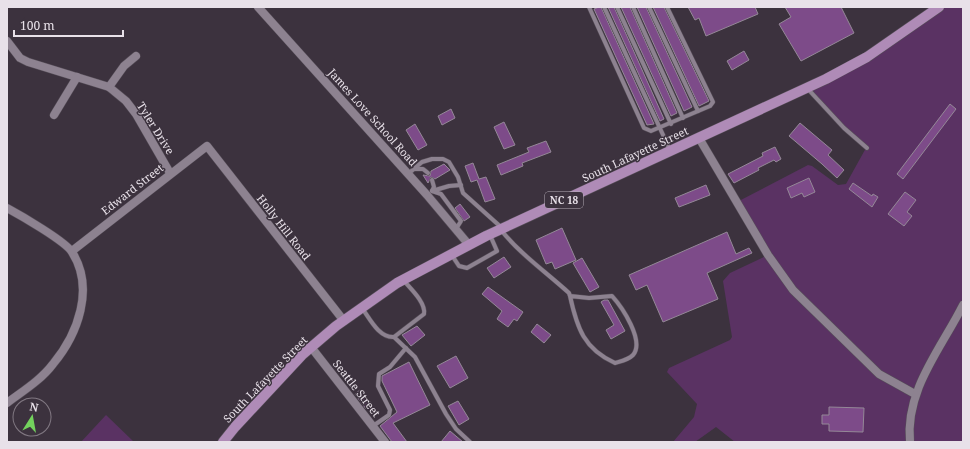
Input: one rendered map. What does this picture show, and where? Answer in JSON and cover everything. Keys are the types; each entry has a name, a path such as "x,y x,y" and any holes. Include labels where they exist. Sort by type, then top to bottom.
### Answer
{"main road":[{"name":"South Lafayette Street","path":"223,442 276,382 311,347 344,321 403,279 490,234 807,88 867,57 939,7"}],"street":[{"name":"James Love School Road","path":"258,7 412,171 469,245"},
{"name":"Tyler Drive","path":"7,41 20,58 28,62 109,87 126,101 136,114 170,173"},
{"path":"109,87 124,66 136,56"},
{"path":"54,115 77,77"},
{"path":"699,138 768,255 793,290 879,374 915,394"},
{"name":"Edward Street","path":"72,251 170,173 207,146"},
{"name":"Holly Hill Road","path":"207,146 344,321"},
{"path":"7,208 34,224 72,251 79,267 84,287 77,326 70,340 53,364 31,386 7,403"},
{"path":"910,442 909,421 915,394 963,305"},
{"name":"Seattle Street","path":"311,347 385,442"}],"lane":[{"path":"589,7 644,128 651,131 698,112 712,105 713,100 667,7"},
{"path":"604,7 670,151"},
{"path":"617,7 671,124"},
{"path":"633,7 683,118"},
{"path":"649,7 698,112"},
{"path":"807,88 844,128 866,148"},
{"path":"412,171 422,162 432,159 443,159 449,162 463,193 501,229 513,245 546,271 569,293 574,314 582,336 594,350 615,363 626,361 632,357 636,351 636,336 621,306 612,296 589,298 570,296"},
{"path":"412,171 423,169 428,173"},
{"path":"432,180 430,193 460,186"},
{"path":"450,254 459,266 467,268 498,252 490,234"},
{"path":"362,308 381,333 387,337 394,337 424,314 425,310 423,305 403,279"},
{"path":"394,337 415,357 456,429 470,442"},
{"path":"372,426 389,415 390,410 378,386 379,374 390,367 406,348"}],"shaded area":[{"path":"939,7 963,7 963,442 735,442 716,427 695,442 673,442 694,417 697,404 667,372 669,368 730,340 732,337 723,281 730,273 768,255 737,202 808,165 812,166 838,185 846,184 866,148 844,128 807,87 826,79"},
{"path":"106,415 134,442 81,442"}],"building":[{"path":"601,7 654,124 647,125 594,9"},
{"path":"608,7 614,7 664,119 660,121"},
{"path":"621,7 630,7 677,113 671,116"},
{"path":"637,7 646,7 692,107 684,111"},
{"path":"653,7 664,7 709,101 699,106"},
{"path":"688,7 755,7 758,14 706,36 699,18 695,20"},
{"path":"785,7 841,7 854,33 801,61 779,24 791,17"},
{"path":"744,51 749,60 732,70 727,61"},
{"path":"950,104 956,109 903,179 897,174"},
{"path":"451,109 455,118 442,125 438,116"},
{"path":"504,122 515,145 504,149 494,127"},
{"path":"800,123 832,150 828,155 844,170 837,178 789,136"},
{"path":"415,124 427,145 418,150 406,130"},
{"path":"546,141 551,152 522,163 523,166 501,175 497,165 529,152 527,148"},
{"path":"775,147 781,159 776,162 774,160 758,168 759,170 734,183 728,174 763,156 762,153"},
{"path":"473,163 479,179 486,177 495,199 485,202 477,180 471,182 465,166"},
{"path":"444,164 450,170 435,179 431,177 428,183 423,175 430,176 431,171"},
{"path":"809,178 815,192 804,197 802,193 791,198 787,188"},
{"path":"853,183 872,196 873,194 878,197 872,207 849,189"},
{"path":"706,185 710,195 679,207 675,198"},
{"path":"905,192 916,200 907,212 912,216 904,226 888,214"},
{"path":"460,204 470,217 464,221 455,208"},
{"path":"562,228 576,260 555,269 552,262 546,264 536,240"},
{"path":"727,232 736,254 749,248 752,253 707,273 718,299 663,322 647,285 636,290 629,275"},
{"path":"504,257 511,267 494,278 487,268"},
{"path":"582,258 599,287 590,292 573,263"},
{"path":"488,287 523,312 517,321 514,319 508,327 497,319 502,311 482,294"},
{"path":"608,300 625,331 611,339 606,330 614,325 601,302"},
{"path":"537,324 551,335 544,343 531,332"},
{"path":"417,326 425,335 411,346 402,335"},
{"path":"456,356 468,378 450,388 437,366"},
{"path":"409,362 430,405 393,423 407,442 392,442 380,426 397,412 382,381 382,376"},
{"path":"360,390 372,404 366,409 355,394"},
{"path":"458,401 469,419 459,425 448,406"},
{"path":"829,407 864,408 863,432 829,431 829,424 822,424 822,415 829,415"},
{"path":"450,431 463,442 441,442"}]}
